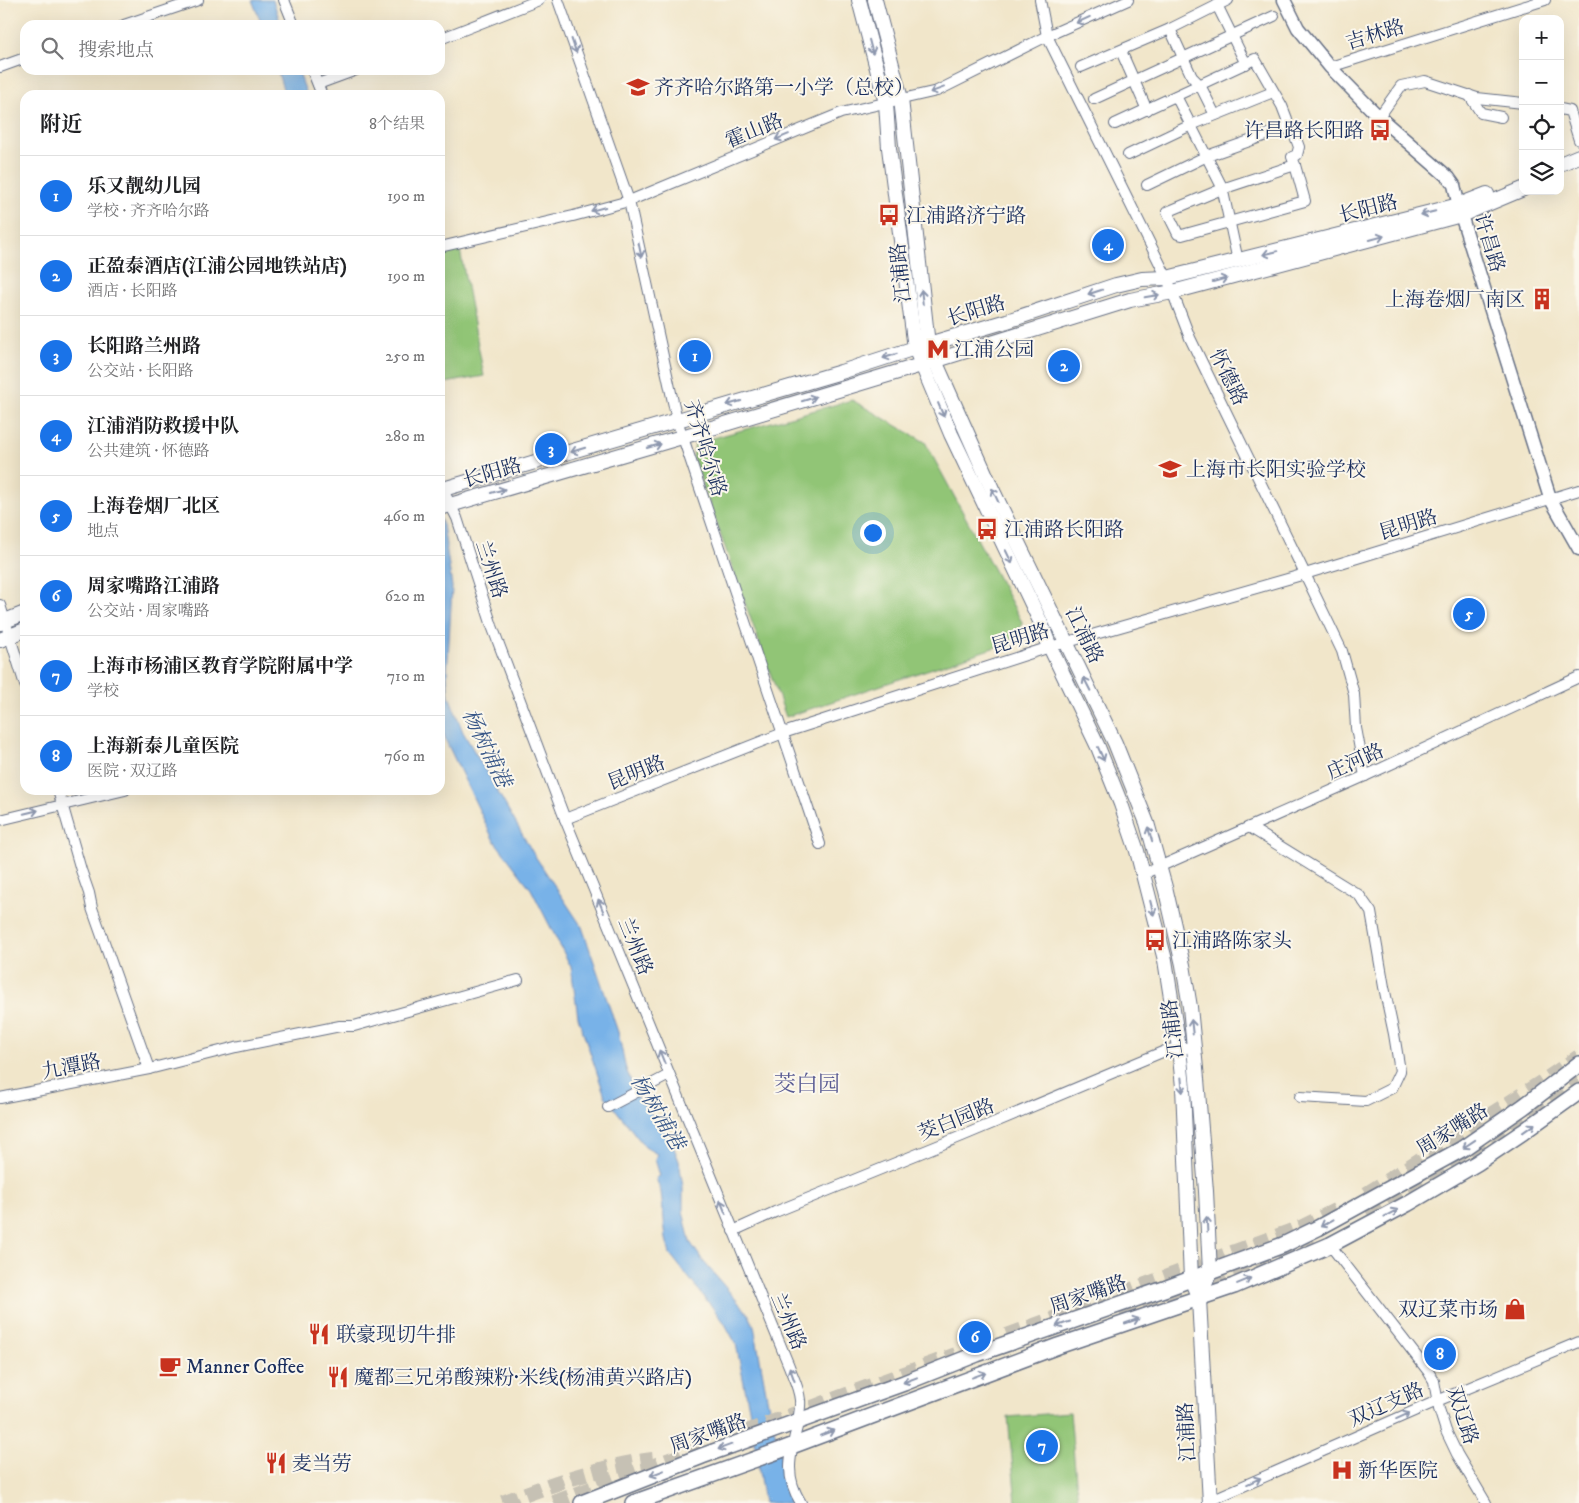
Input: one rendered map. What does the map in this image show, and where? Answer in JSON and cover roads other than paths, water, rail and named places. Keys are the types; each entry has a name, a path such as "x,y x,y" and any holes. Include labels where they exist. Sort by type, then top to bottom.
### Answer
{"main road":[{"name":"江浦路","path":"859,0 886,103 889,148 922,347 951,434 1108,770 1144,874 1165,960 1182,1087 1191,1279 1198,1299 1210,1502"},
{"name":"江浦路","path":"875,0 901,99 922,347"},
{"path":"1564,162 1579,156"},
{"path":"1564,172 1579,166"},
{"name":"长阳路","path":"445,486 841,372 1116,285 1142,279 1167,278 1460,210 1519,181"},
{"name":"长阳路","path":"445,506 682,437 1130,300 1173,292 1460,210 1519,190"},
{"name":"江浦路","path":"928,363 1115,743 1136,795 1160,867 1183,966 1194,1047 1210,1272 1198,1299"},
{"path":"3,622 20,615"},
{"path":"5,638 20,632"},
{"name":"周家嘴路","path":"582,1503 977,1354 1283,1245 1318,1228 1462,1148 1523,1107 1579,1064"},
{"name":"周家嘴路","path":"633,1503 787,1448 1058,1346 1234,1286 1330,1245 1407,1204 1477,1163 1579,1092"}],"street":[{"path":"139,20 198,0"},
{"path":"284,0 292,20"},
{"path":"445,37 539,0"},
{"name":"齐齐哈尔路","path":"558,0 629,200 682,437 820,844"},
{"name":"怀德路","path":"1040,0 1047,36 1167,278 1190,338 1306,574 1342,652 1354,694 1356,728 1365,776"},
{"name":"霍山路","path":"445,246 573,216 629,200 840,113 937,91 1047,36 1128,0"},
{"path":"1081,67 1170,29 1228,0"},
{"name":"许昌路","path":"1284,0 1298,28 1330,67 1379,117 1449,178 1454,185 1460,210 1550,498 1579,549"},
{"name":"吉林路","path":"1330,67 1544,0"},
{"path":"1217,5 1246,64"},
{"path":"1094,98 1274,16"},
{"path":"1170,29 1192,77 1200,85 1215,115"},
{"path":"1121,51 1147,110"},
{"path":"1115,124 1255,59 1282,106 1287,120 1286,128"},
{"path":"0,67 20,60"},
{"path":"314,75 320,90"},
{"path":"318,84 342,75"},
{"path":"1379,117 1402,86 1425,81 1477,98 1519,103"},
{"path":"1128,155 1191,125 1273,92"},
{"path":"1469,95 1481,113 1501,117"},
{"path":"1176,96 1222,189 1238,261"},
{"path":"1564,110 1570,111 1579,140"},
{"path":"1147,185 1207,156 1286,128 1293,131 1299,147 1297,155 1292,157 1295,166 1305,201 1182,235 1178,234 1168,212 1222,189 1295,166"},
{"name":"昆明路","path":"565,819 783,733 1066,642 1306,574 1579,490"},
{"name":"兰州路","path":"445,506 457,518 492,626 565,819 733,1232 786,1357 799,1393 798,1421 787,1448 791,1484 801,1503"},
{"path":"0,605 5,638 20,673"},
{"name":"庄河路","path":"1144,874 1365,776 1579,677"},
{"path":"59,795 81,870 90,893 92,908 149,1069"},
{"path":"0,820 105,795"},
{"path":"1249,827 1359,895 1371,912 1394,1034 1400,1071 1392,1088 1366,1101 1300,1098"},
{"name":"九潭路","path":"0,1098 149,1069 236,1047 340,1026 354,1026 518,980"},
{"name":"茭白园路","path":"733,1232 775,1212 1158,1054 1172,1049 1194,1047"},
{"path":"608,1107 669,1075"},
{"name":"双辽路","path":"1330,1245 1428,1371 1434,1382 1446,1431 1457,1454 1486,1503"},
{"name":"双辽支路","path":"1210,1502 1437,1400 1579,1342"}],"water":[{"path":"252,0 273,0 279,20 260,20"},
{"path":"279,75 300,75 305,90 283,90"},
{"name":"杨树浦港","path":"445,539 452,587 447,676 449,696 463,732 533,853 582,927 618,1032 626,1069 637,1097 669,1135 679,1161 683,1187 683,1211 690,1242 703,1261 749,1315 754,1326 768,1403 786,1479 799,1503 764,1503 749,1408 736,1344 724,1322 670,1254 666,1239 661,1192 656,1178 660,1176 655,1159 657,1154 645,1147 605,1096 578,1017 571,967 531,889 493,839 446,741"}],"tunnel":[{"path":"1367,1194 1579,1057"},
{"path":"1369,1217 1517,1126 1579,1081"},
{"path":"1007,1336 1303,1227 1339,1209"},
{"path":"1121,1317 1320,1242"},
{"path":"744,1433 956,1355"},
{"path":"554,1503 700,1449"},
{"path":"503,1503 595,1471 653,1460"}],"place":[{"name":"齐齐哈尔路第一小学（总校）","path":"638,87"},
{"name":"许昌路长阳路","path":"1380,130"},
{"name":"江浦路济宁路","path":"889,215"},
{"name":"江浦消防救援中队","path":"1108,245"},
{"name":"上海卷烟厂南区","path":"1542,299"},
{"name":"江浦公园","path":"938,349"},
{"name":"乐又靓幼儿园","path":"695,356"},
{"name":"正盈泰酒店(江浦公园地铁站店)","path":"1064,366"},
{"name":"长阳路兰州路","path":"551,449"},
{"name":"上海市长阳实验学校","path":"1170,469"},
{"name":"江浦路长阳路","path":"987,529"},
{"name":"上海卷烟厂北区","path":"1469,614"},
{"name":"江浦路陈家头","path":"1155,940"},
{"name":"双辽菜市场","path":"1515,1309"},
{"name":"联豪现切牛排","path":"319,1334"},
{"name":"周家嘴路江浦路","path":"975,1337"},
{"name":"上海新泰儿童医院","path":"1440,1354"},
{"name":"Manner Coffee","path":"170,1366"},
{"name":"魔都三兄弟酸辣粉·米线(杨浦黄兴路店)","path":"338,1377"},
{"name":"上海市杨浦区教育学院附属中学","path":"1042,1446"},
{"name":"麦当劳","path":"276,1463"},
{"name":"新华医院","path":"1342,1470"}],"district":[{"name":"茭白园","path":"807,1083"}]}
